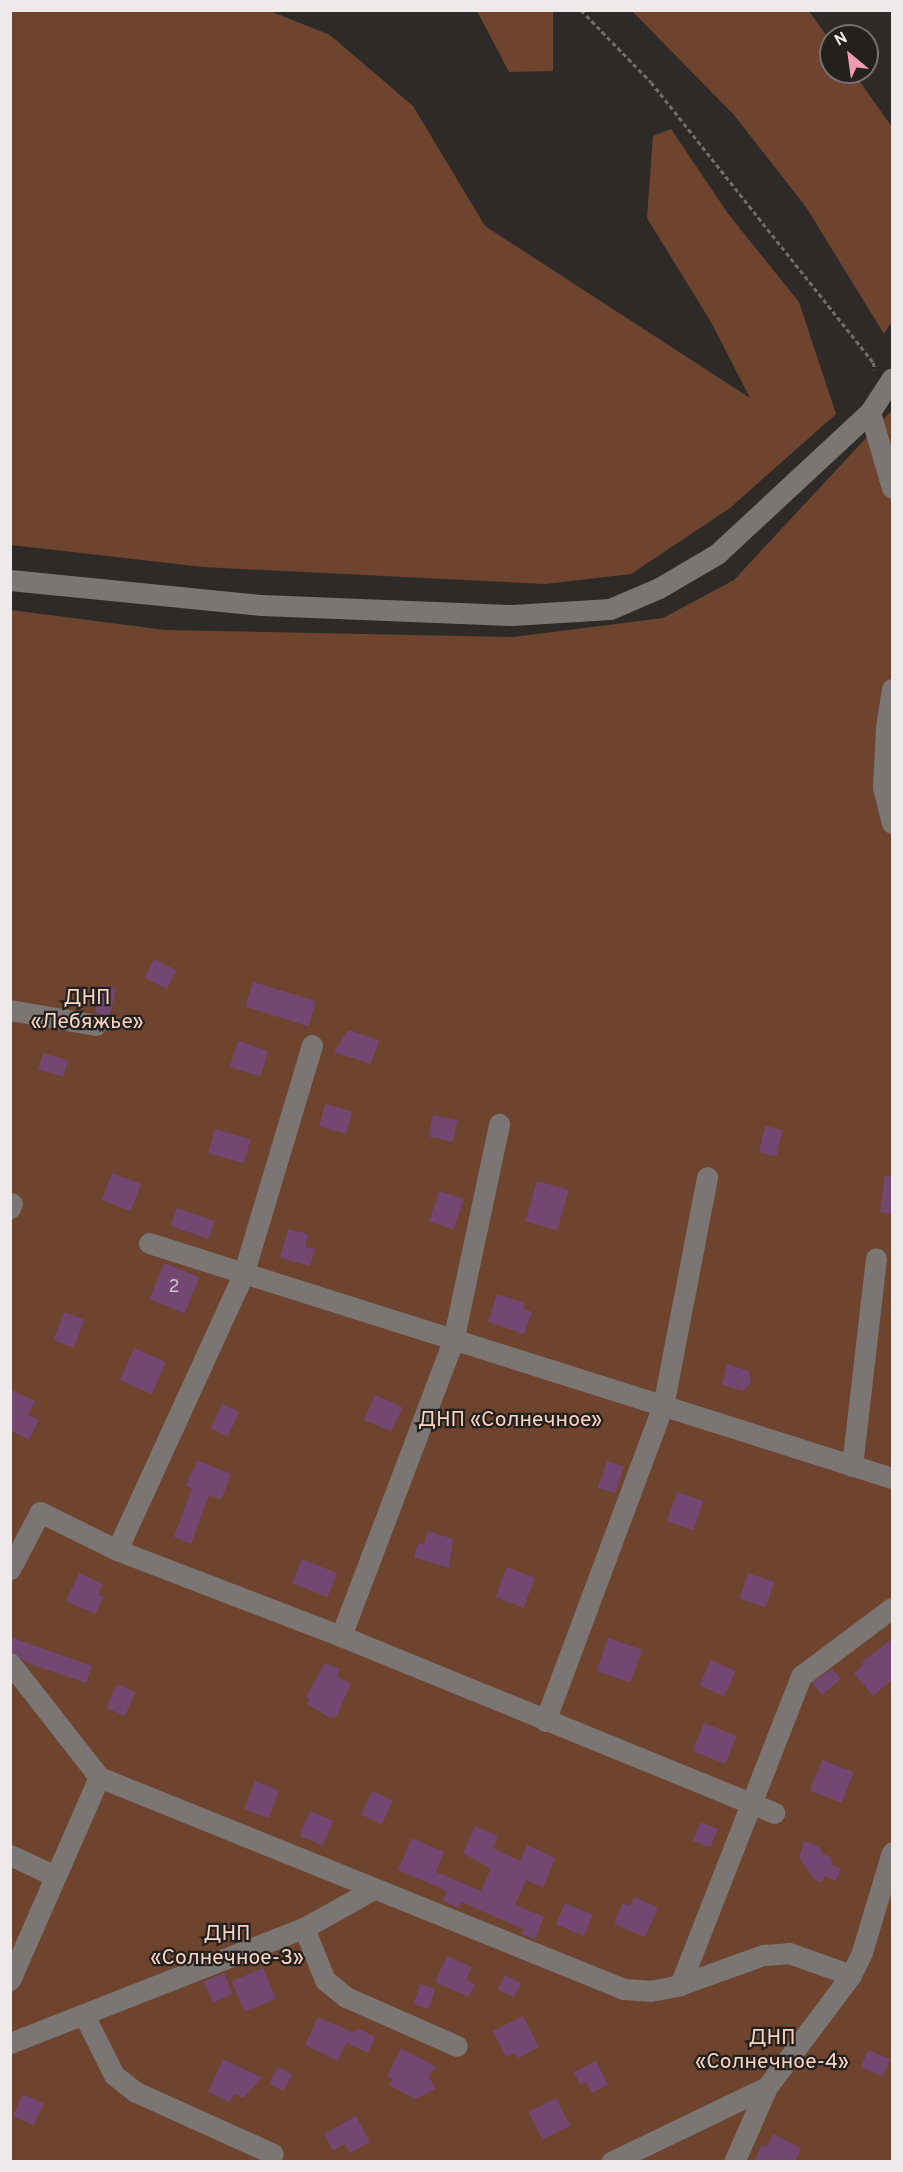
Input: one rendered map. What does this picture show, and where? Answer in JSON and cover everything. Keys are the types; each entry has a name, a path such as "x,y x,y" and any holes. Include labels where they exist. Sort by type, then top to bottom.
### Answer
{"street":[{"path":"881,395 892,488"},
{"path":"10,580 262,605 512,615 610,609 659,588 717,554 881,395"},
{"path":"892,689 886,727 883,787 892,823"},
{"path":"10,1010 96,1025"},
{"path":"117,1550 243,1275 312,1045"},
{"path":"341,1636 453,1341 499,1124"},
{"path":"545,1722 663,1406 707,1177"},
{"path":"149,1243 243,1275 892,1478"},
{"path":"852,1466 876,1258"},
{"path":"10,1569 40,1512 117,1550 341,1636 545,1722 774,1813"},
{"path":"680,1985 801,1676 892,1608"},
{"path":"10,1663 99,1777 372,1890 624,1989 650,1991 680,1985 763,1955 789,1953 851,1975"},
{"path":"10,1980 99,1777"},
{"path":"734,2162 767,2087 851,1975 862,1952 892,1852"},
{"path":"10,1855 55,1876"},
{"path":"10,2043 304,1928 372,1890"},
{"path":"304,1928 325,1980 346,1997 457,2046"},
{"path":"84,2015 114,2075 136,2092 273,2154"},
{"path":"611,2162 767,2087"}],"path":[{"path":"581,10 651,82 873,362 881,395"}],"green space":[{"path":"11,10 270,11 330,35 413,106 485,226 750,398 711,322 647,218 653,136 671,129 729,215 799,302 836,414 730,508 631,574 545,584 203,567 11,545"},
{"path":"477,11 553,11 553,71 509,72"},
{"path":"632,11 809,11 819,25 819,84 862,84 892,127 892,321 884,334 806,207 734,115"},
{"path":"892,410 892,2161 11,2162 11,610 165,630 513,637 663,618 734,580"}],"building":[{"path":"154,959 176,970 167,989 144,978"},
{"path":"253,982 316,1001 309,1026 245,1007"},
{"path":"100,985 116,988 108,1024 105,1016 95,1012"},
{"path":"348,1030 379,1040 371,1064 334,1052"},
{"path":"238,1041 268,1051 260,1077 230,1067"},
{"path":"43,1053 68,1060 63,1077 38,1069"},
{"path":"325,1104 352,1111 346,1133 319,1126"},
{"path":"433,1115 457,1120 453,1142 428,1137"},
{"path":"765,1126 783,1130 776,1156 759,1152"},
{"path":"215,1129 251,1139 244,1163 208,1153"},
{"path":"112,1173 141,1184 131,1211 102,1200"},
{"path":"885,1176 892,1176 892,1214 880,1212"},
{"path":"537,1181 569,1190 557,1230 525,1221"},
{"path":"439,1191 464,1199 454,1229 429,1221"},
{"path":"177,1208 215,1221 209,1239 171,1226"},
{"path":"288,1229 308,1234 305,1247 315,1249 310,1266 280,1258"},
{"path":"164,1263 199,1277 185,1313 149,1299"},
{"path":"497,1294 525,1303 523,1308 532,1312 524,1334 488,1322"},
{"path":"64,1312 85,1320 74,1348 53,1340"},
{"path":"134,1348 166,1362 152,1394 120,1380"},
{"path":"727,1364 749,1371 751,1383 743,1391 722,1385"},
{"path":"10,1389 35,1401 28,1415 39,1420 29,1440 10,1430"},
{"path":"375,1395 402,1407 391,1432 364,1420"},
{"path":"222,1404 239,1412 228,1437 211,1428"},
{"path":"197,1460 231,1474 221,1500 209,1495 191,1544 174,1537 192,1488 186,1486"},
{"path":"607,1461 624,1467 615,1493 598,1487"},
{"path":"677,1492 703,1501 693,1530 667,1521"},
{"path":"428,1531 453,1539 449,1568 414,1557 418,1543 424,1544"},
{"path":"302,1559 337,1573 327,1597 292,1583"},
{"path":"507,1567 535,1578 524,1608 496,1597"},
{"path":"79,1573 103,1584 98,1594 104,1597 95,1614 66,1601"},
{"path":"748,1573 774,1582 766,1608 739,1599"},
{"path":"10,1637 92,1666 86,1683 30,1664 10,1651"},
{"path":"608,1638 642,1650 631,1683 597,1671"},
{"path":"892,1639 892,1680 873,1696 854,1673 864,1664 862,1662"},
{"path":"711,1660 736,1671 724,1697 700,1686"},
{"path":"325,1663 340,1669 337,1677 351,1683 337,1716 330,1718 307,1704 309,1699 306,1697"},
{"path":"832,1669 841,1679 822,1695 812,1683"},
{"path":"117,1684 135,1692 125,1716 106,1708"},
{"path":"704,1723 736,1736 725,1764 693,1751"},
{"path":"822,1760 854,1772 842,1803 810,1791"},
{"path":"255,1781 279,1790 269,1818 244,1809"},
{"path":"372,1791 393,1801 382,1824 361,1815"},
{"path":"310,1811 333,1821 322,1846 299,1836"},
{"path":"700,1822 718,1829 711,1847 693,1841"},
{"path":"475,1826 498,1836 493,1848 520,1861 527,1845 555,1858 543,1888 526,1880 515,1905 544,1917 535,1939 521,1934 523,1929 461,1902 459,1908 443,1901 447,1891 398,1870 412,1838 444,1852 436,1872 481,1891 491,1869 463,1853"},
{"path":"804,1841 819,1846 823,1854 831,1857 832,1865 841,1868 836,1881 825,1876 822,1883 815,1880 799,1858"},
{"path":"634,1897 658,1908 645,1937 614,1924 623,1903 630,1906"},
{"path":"565,1903 593,1915 584,1936 556,1924"},
{"path":"447,1956 472,1967 466,1980 475,1984 469,1997 435,1982"},
{"path":"263,1968 276,1998 245,2012 232,1981"},
{"path":"224,1973 233,1994 213,2003 204,1982"},
{"path":"505,1975 521,1983 514,1997 498,1989"},
{"path":"420,1984 435,1989 429,2009 414,2004"},
{"path":"523,2016 539,2047 518,2058 515,2053 506,2057 493,2031"},
{"path":"318,2017 354,2033 357,2028 375,2037 368,2053 346,2043 338,2061 305,2045"},
{"path":"401,2048 435,2066 429,2077 435,2089 415,2099 389,2085 392,2079 387,2076"},
{"path":"868,2050 890,2059 883,2077 861,2068"},
{"path":"223,2059 262,2078 243,2098 234,2094 230,2102 208,2092"},
{"path":"596,2061 608,2085 592,2093 586,2082 580,2085 574,2072"},
{"path":"278,2067 292,2074 284,2091 269,2084"},
{"path":"23,2094 44,2104 34,2125 13,2116"},
{"path":"556,2098 570,2126 542,2140 528,2112"},
{"path":"356,2116 370,2142 350,2153 345,2144 333,2151 324,2134"},
{"path":"773,2134 801,2148 795,2162 754,2162 762,2144 767,2147"}],"park label":[{"name":"ДНП «Лебяжье»","path":"87,1011"},
{"name":"ДНП «Солнечное»","path":"510,1421"},
{"name":"ДНП «Солнечное-3»","path":"227,1947"},
{"name":"ДНП «Солнечное-4»","path":"772,2051"}]}
